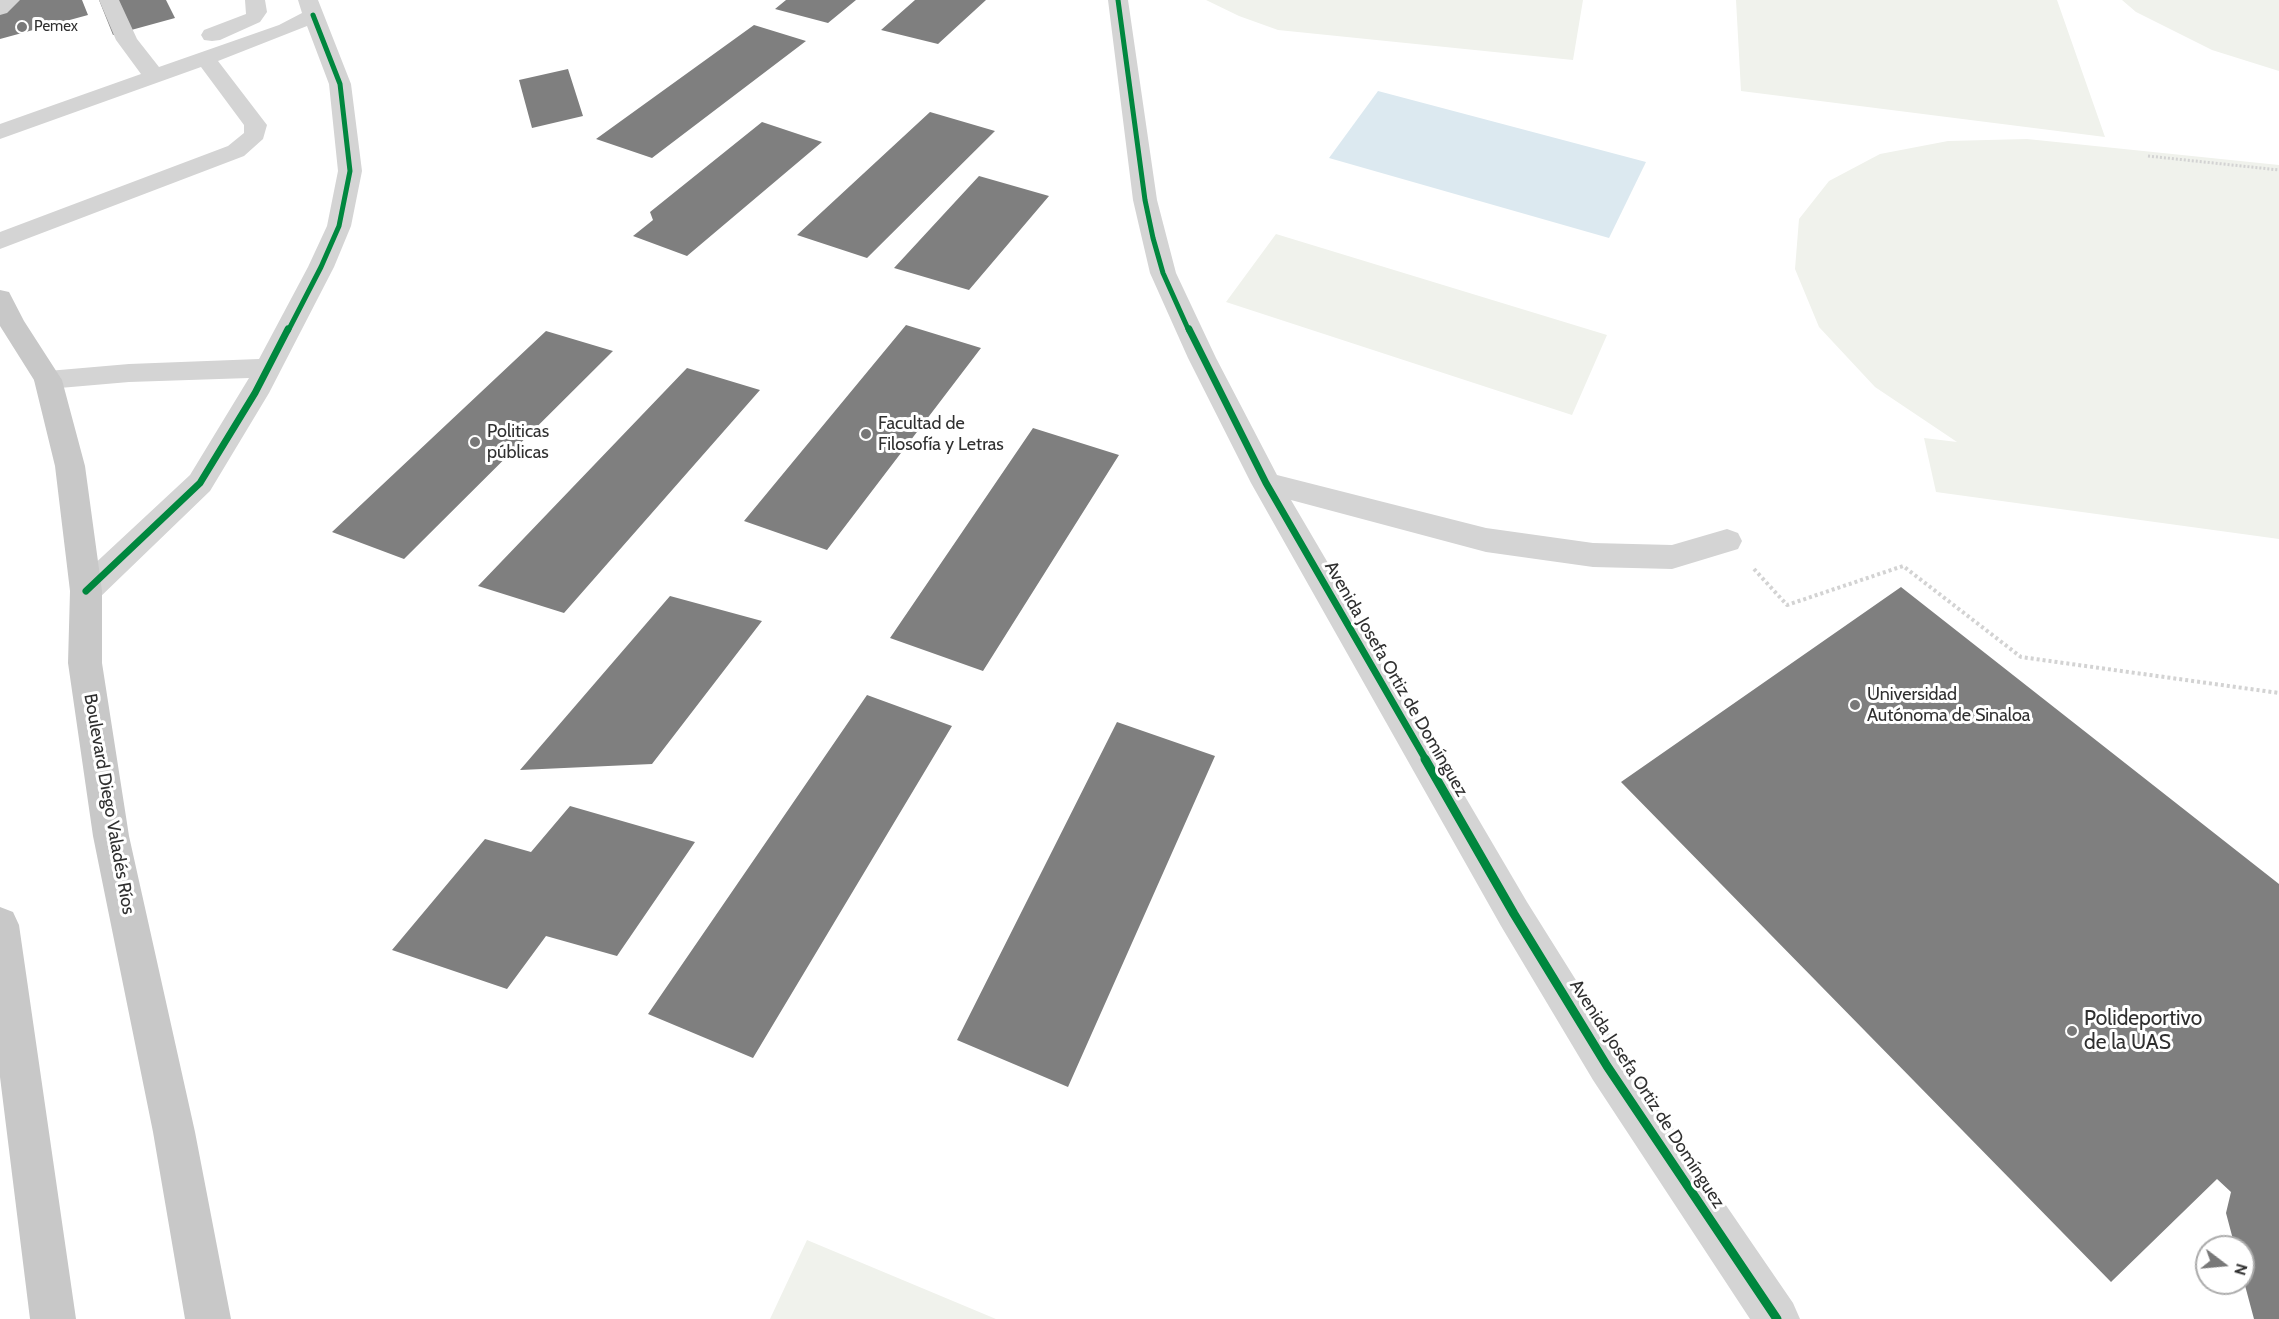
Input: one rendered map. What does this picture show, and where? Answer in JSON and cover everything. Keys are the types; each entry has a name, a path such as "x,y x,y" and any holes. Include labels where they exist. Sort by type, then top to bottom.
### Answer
{"main road":[{"name":"Boulevard Diego Valadés Ríos","path":"0,298 10,321 48,380 70,466 86,591 85,663 111,836 174,1132 208,1319"},
{"path":"0,925 53,1319"}],"street":[{"path":"0,9 10,0"},
{"path":"109,0 128,40 148,68"},
{"path":"0,132 148,68 242,24 253,18 257,12 255,0"},
{"name":"Avenida Josefa Ortiz de Domínguez","path":"1118,0 1145,200 1163,273 1202,358 1266,483 1508,904 1582,1025 1777,1319"},
{"path":"65,87 148,68 206,59 262,39 311,7 340,84 350,171 339,226 321,267 268,368 201,483 86,591"},
{"path":"0,241 236,151 248,142 255,134 256,125 206,59"},
{"path":"48,380 129,373 268,368"},
{"path":"1266,483 1486,540 1593,555 1672,557 1727,541"}],"path":[{"path":"2148,156 2279,170"},
{"path":"1727,541 1787,605 1903,566 2021,657 2279,693"}],"shaded area":[{"path":"1206,0 1583,0 1573,60 1278,30 1239,16"},
{"path":"1736,0 2057,0 2105,137 1741,91"},
{"path":"2122,0 2279,0 2279,71 2212,50 2136,12"},
{"path":"1378,91 1646,162 1609,238 1329,158"},
{"path":"2027,139 2279,165 2279,539 1936,492 1924,438 1957,442 1875,387 1819,327 1795,269 1799,219 1829,181 1880,154 1948,141"},
{"path":"1276,234 1607,335 1572,415 1226,302"},
{"path":"807,1240 996,1319 770,1319"}],"building":[{"name":"Pemex","path":"0,0 82,0 88,15 0,39"},
{"path":"99,0 166,0 175,18 113,35"},
{"path":"786,0 856,0 828,23 775,9"},
{"path":"915,0 986,0 938,44 881,30"},
{"path":"754,25 806,41 652,158 596,139"},
{"path":"568,69 583,116 532,128 519,80"},
{"path":"930,112 995,131 867,258 797,235"},
{"path":"762,122 822,142 687,256 633,236 653,220 650,212"},
{"path":"979,176 1049,196 969,290 894,268"},
{"name":"Facultad de Filosofía y Letras","path":"906,325 981,348 827,550 744,521"},
{"name":"Politicas públicas","path":"546,331 613,351 404,559 332,532"},
{"path":"687,368 760,390 564,613 478,586"},
{"path":"1033,428 1119,455 983,671 890,638"},
{"name":"Polideportivo de la UAS","path":"1901,587 2279,884 2279,1319 2254,1319 2248,1295 2255,1295 2255,1235 2232,1235 2226,1213 2231,1192 2217,1179 2111,1282 1621,782"},
{"path":"670,596 762,621 652,764 520,770"},
{"path":"867,695 952,726 753,1058 648,1014"},
{"path":"1117,722 1215,756 1068,1087 957,1040"},
{"path":"570,806 695,842 617,956 546,936 507,989 392,950 485,839 531,852"}],"cycle path":[{"path":"1118,0 1145,200 1153,238 1163,273 1202,358 1266,483 1514,914 1607,1066 1777,1319"},
{"path":"86,591 200,483 255,393 321,267 339,226 350,171 340,84 313,15"}],"place":[{"name":"Pemex","path":"22,27"},
{"name":"Facultad de Filosofía y Letras","path":"866,434"},
{"name":"Politicas públicas","path":"475,442"},
{"name":"Universidad Autónoma de Sinaloa","path":"1855,705"},
{"name":"Polideportivo de la UAS","path":"2072,1031"}]}
